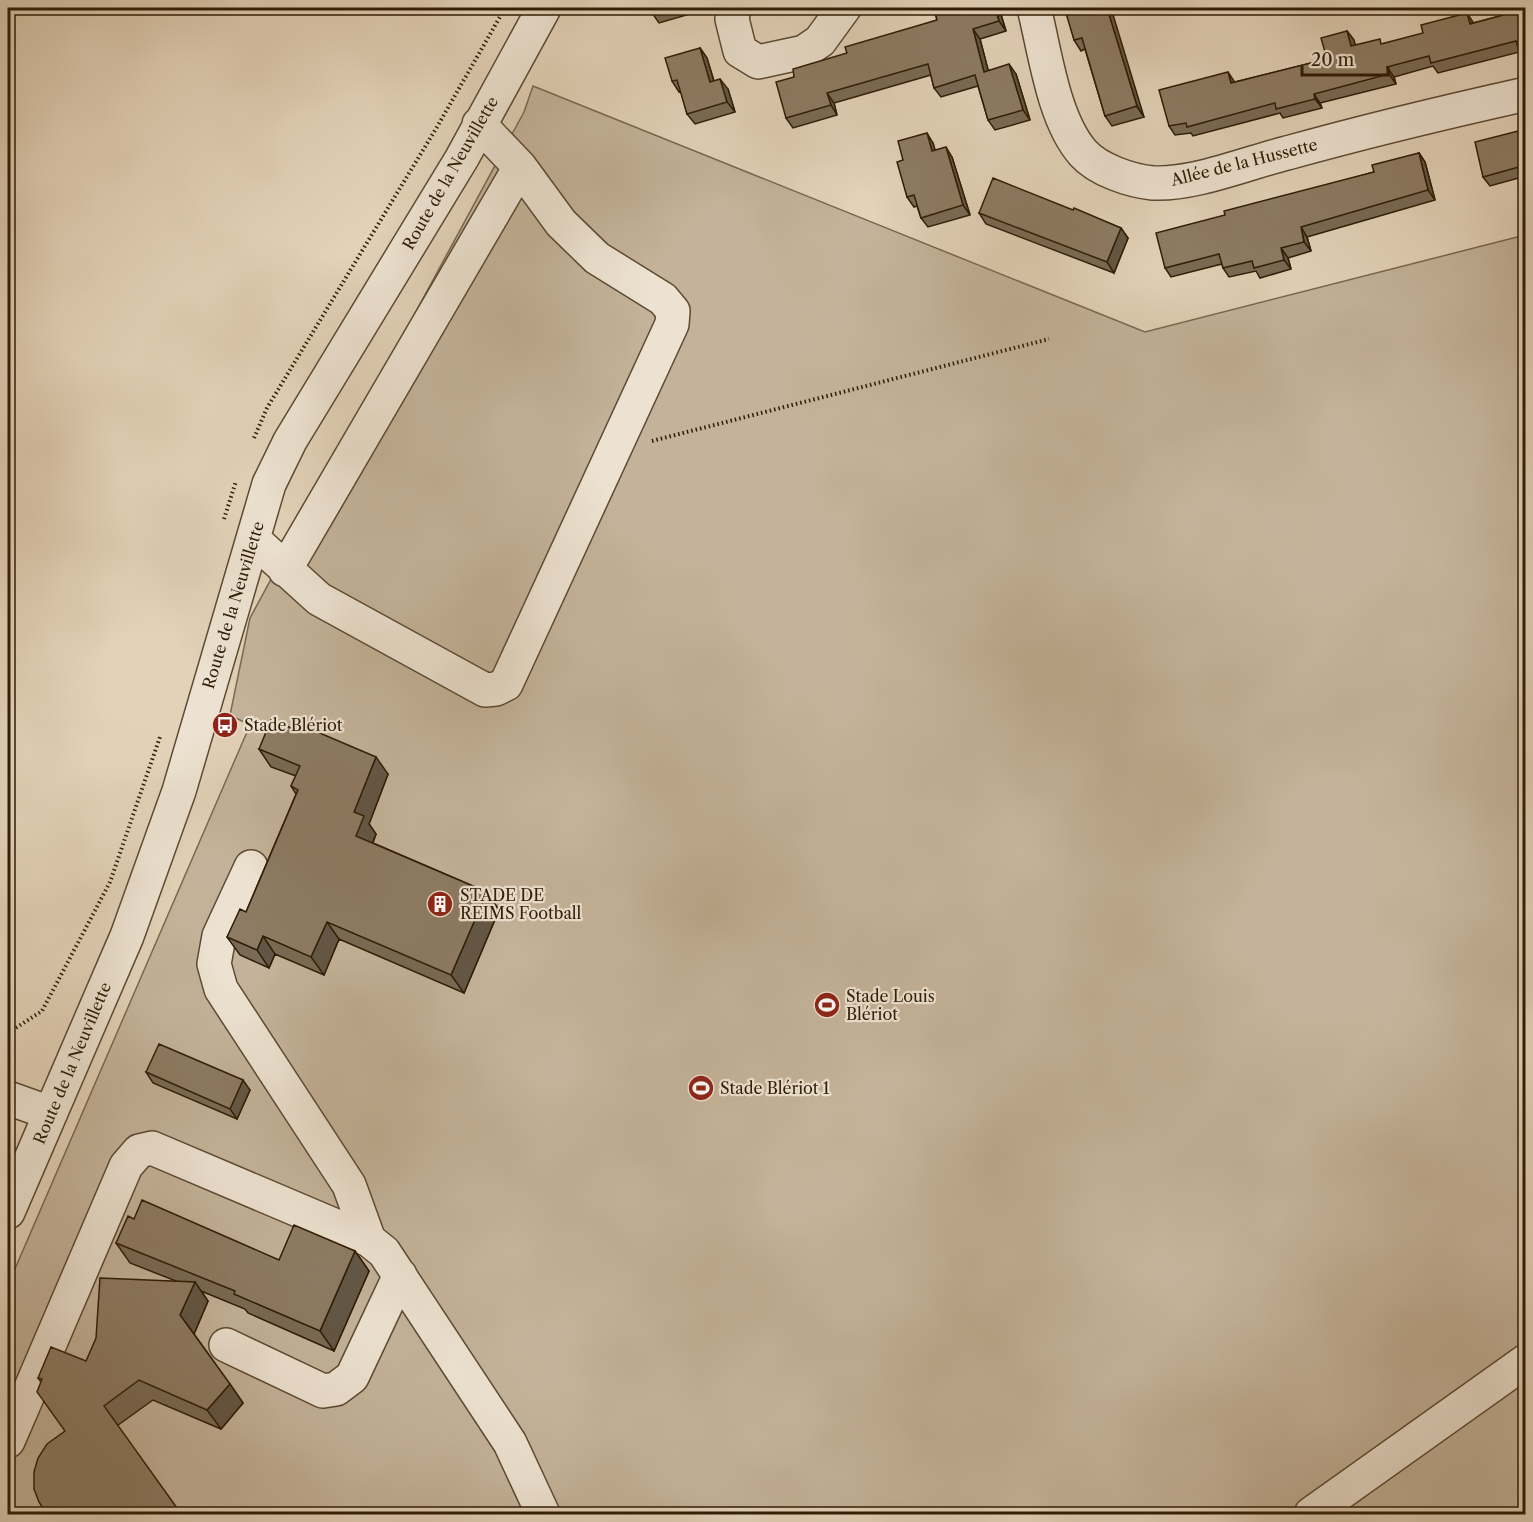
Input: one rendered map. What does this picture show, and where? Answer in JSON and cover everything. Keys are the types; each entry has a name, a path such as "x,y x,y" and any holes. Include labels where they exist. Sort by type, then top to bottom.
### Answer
{"street":[{"path":"734,8 732,19 740,51 758,62 804,52 812,47 820,41 844,8"},
{"name":"Allée de la Hussette","path":"1034,8 1060,113 1084,155 1104,167 1134,179 1153,183 1192,178 1400,122 1526,94"},
{"name":"Route de la Neuvillette","path":"8,1212 127,936 179,791 269,484 290,441 479,124 536,15"},
{"path":"253,539 319,598 485,690 496,689 506,684 672,324 673,311 663,299 597,258 561,223 520,167 479,124"},
{"path":"285,570 520,167"},
{"path":"250,867 219,936 214,964 221,988 349,1185 369,1240"},
{"path":"8,1098 50,1113"},
{"path":"8,1441 14,1408 126,1166 139,1151 152,1148 369,1240 384,1252 510,1443 543,1515"},
{"path":"226,1346 323,1391 336,1389 352,1377 400,1275"},
{"path":"1311,1515 1526,1361"}],"path":[{"path":"614,450 1048,339"}],"shaded area":[{"name":"Stade Louis Blériot","path":"533,86 1145,332 1525,235 1525,1514 8,1514 8,1285 250,725 230,715 250,618 524,112"}],"building":[{"path":"650,8 670,8 652,13"},
{"path":"934,8 995,8 999,21 973,29 984,72 1009,64 1023,110 988,120 975,75 934,88 928,64 827,93 831,105 786,118 776,82 794,77 793,69 847,53 845,47 937,20"},
{"path":"1069,8 1107,8 1137,106 1105,116 1082,38 1074,40 1066,13 1070,12"},
{"path":"1526,9 1526,50 1519,51 1516,41 1431,63 1429,56 1387,67 1389,74 1314,94 1315,99 1276,109 1275,103 1187,127 1186,123 1169,126 1159,90 1228,72 1231,83 1327,59 1321,38 1347,31 1351,46 1380,39 1381,44 1423,33 1421,25 1467,13 1470,24"},
{"path":"700,48 710,82 720,79 727,102 687,114 677,80 672,81 665,58"},
{"path":"1526,129 1526,165 1483,177 1475,142"},
{"path":"927,133 932,151 946,147 963,205 921,218 914,195 907,197 897,162 903,160 898,141"},
{"path":"1419,153 1428,190 1301,227 1304,242 1281,248 1284,260 1254,268 1252,261 1223,268 1219,254 1165,268 1156,233 1225,215 1224,211 1374,172 1372,165"},
{"path":"993,178 1121,228 1107,262 979,213"},
{"path":"271,720 299,731 301,725 376,757 354,812 364,816 356,836 487,892 451,975 327,922 311,957 263,936 257,950 227,937 240,909 246,912 298,790 291,786 300,766 259,749"},
{"path":"159,1044 243,1080 230,1109 146,1072"},
{"path":"142,1200 279,1260 294,1225 355,1251 320,1331 234,1294 235,1291 116,1243 128,1216 134,1219"},
{"path":"100,1278 195,1282 180,1315 230,1384 207,1410 139,1380 104,1406 182,1515 47,1515 34,1489 34,1472 38,1458 47,1444 65,1431 37,1392 42,1379 38,1378 51,1347 86,1361 96,1338"}],"place":[{"name":"Stade Blériot","path":"225,725"},
{"name":"STADE DE REIMS Football","path":"440,904"},
{"name":"Stade Louis Blériot","path":"827,1005"},
{"name":"Stade Blériot 1","path":"701,1088"}]}
